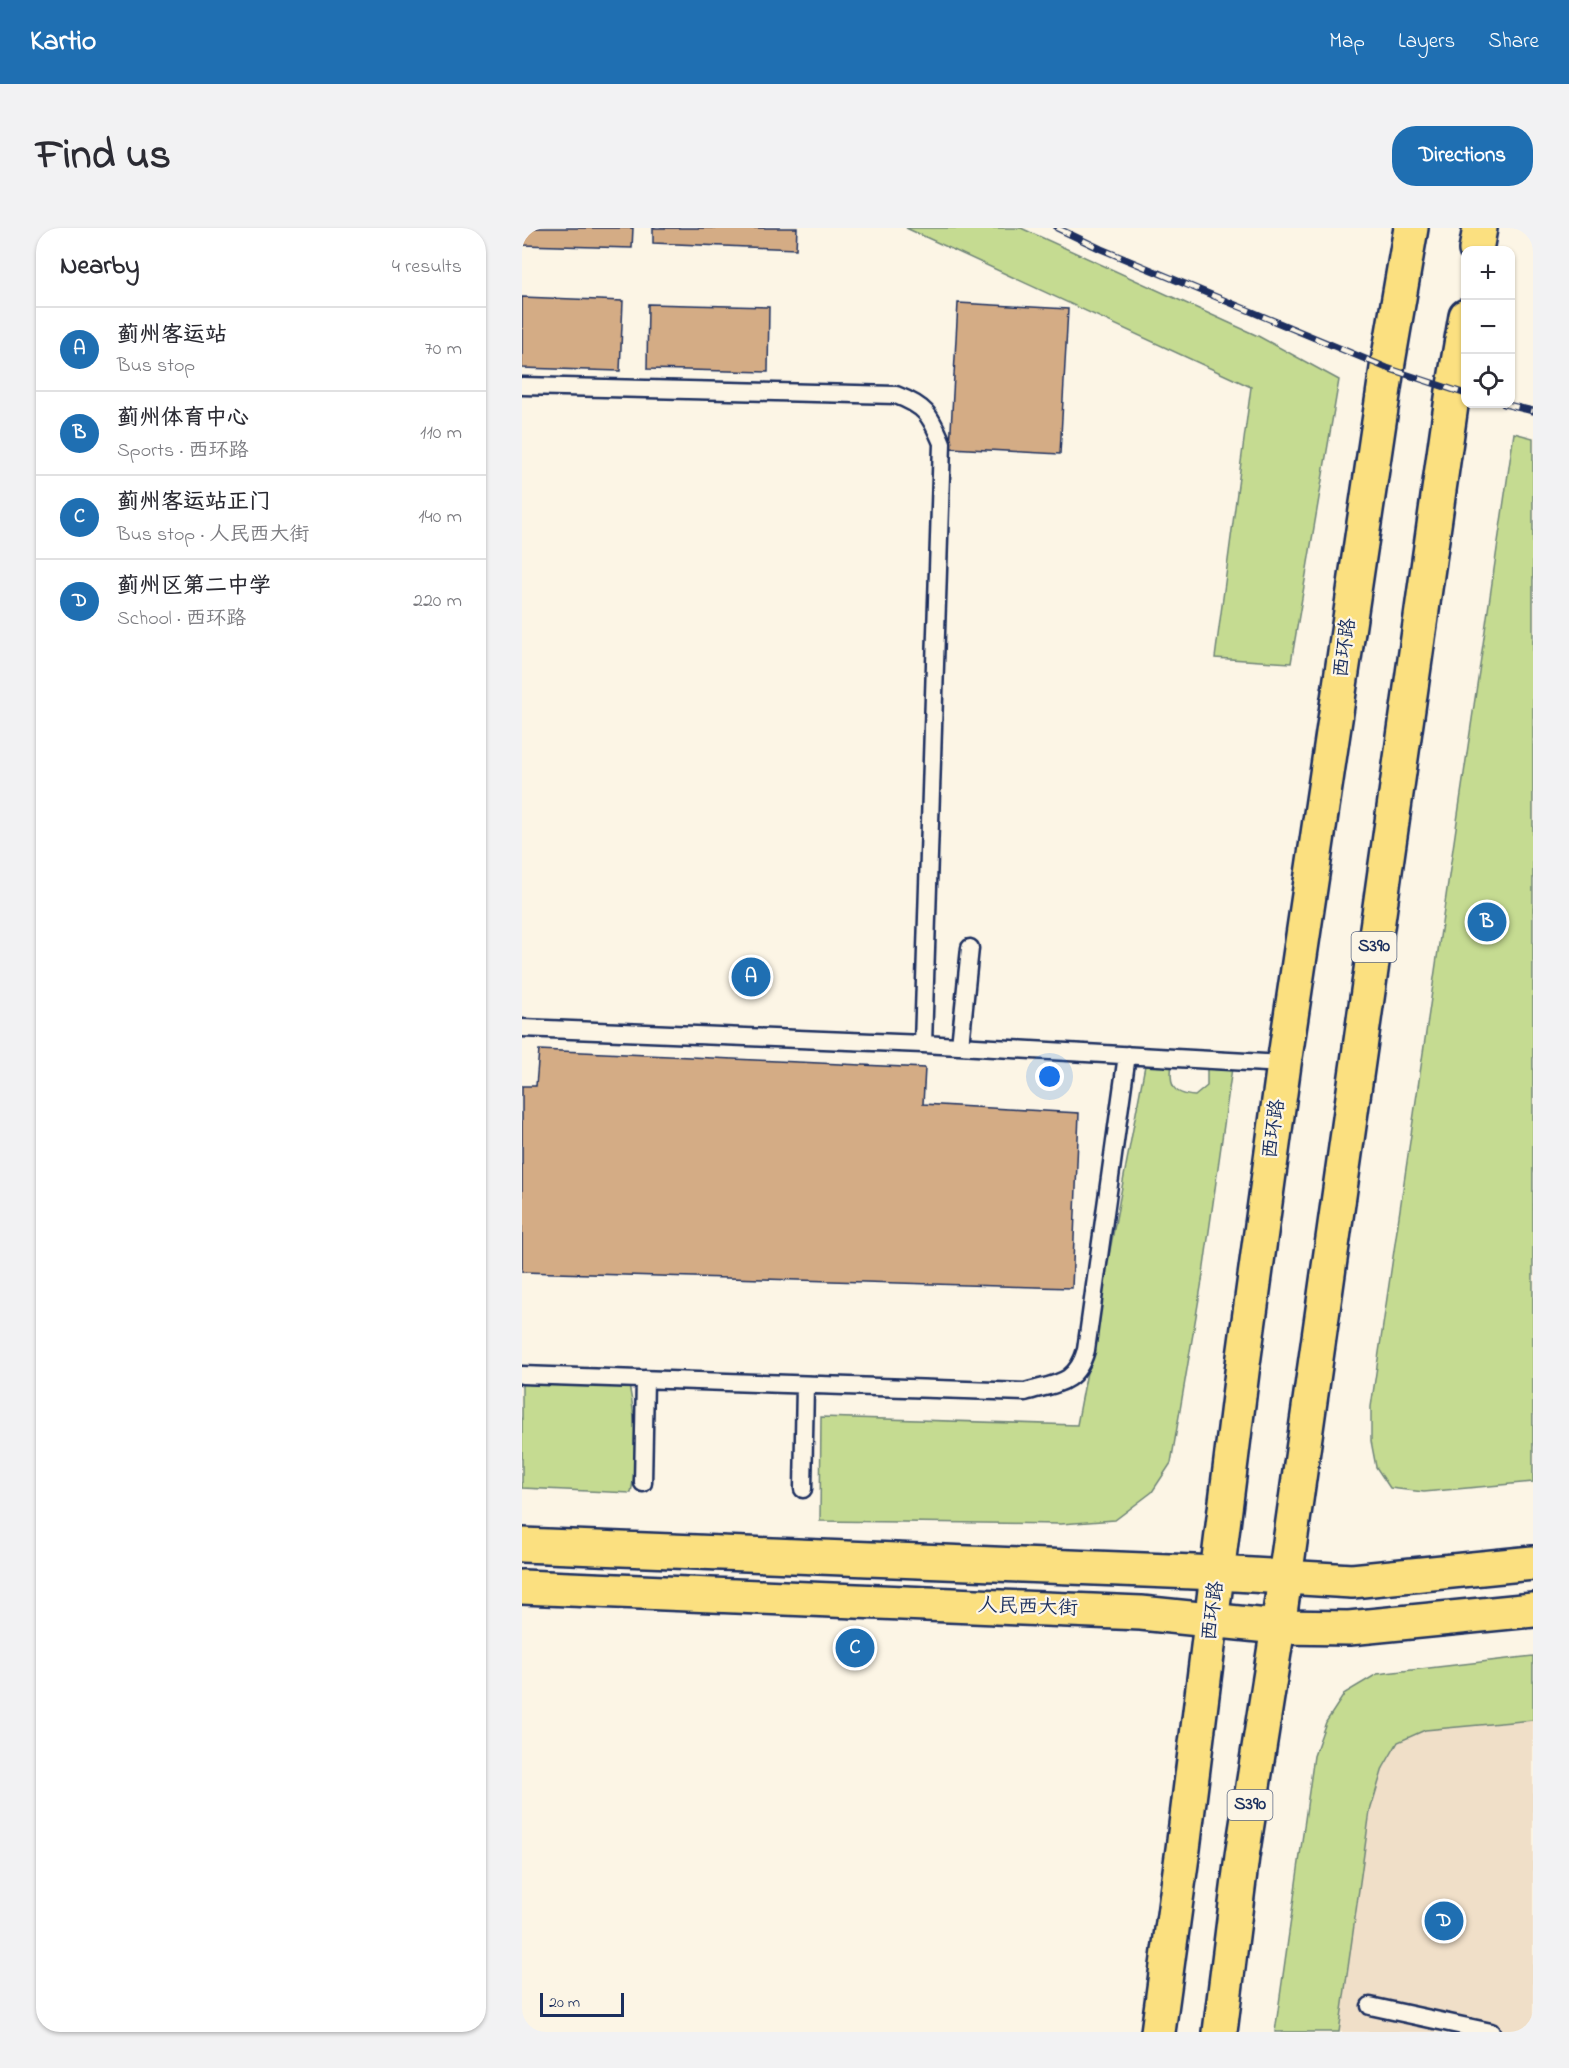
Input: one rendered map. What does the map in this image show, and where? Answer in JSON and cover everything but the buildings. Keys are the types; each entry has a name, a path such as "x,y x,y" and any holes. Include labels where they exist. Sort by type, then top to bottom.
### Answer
{"main road":[{"name":"西环路","path":"1158,2032 1213,1622 1243,1364 1284,1064 1387,368 1411,228"},
{"path":"1477,246 1480,228"},
{"name":"S390","path":"1220,2032 1242,1856 1278,1627 1461,347"},
{"path":"522,1545 1218,1573 1352,1581 1533,1563"},
{"path":"1141,1613 1164,1610 1173,1604 1175,1599 1173,1585 1143,1570"},
{"name":"人民西大街","path":"522,1587 1141,1613 1278,1627 1349,1628 1533,1610"}],"lane":[{"path":"522,386 896,395 917,403 933,420 942,443 923,1044"},
{"path":"960,1046 969,948"},
{"path":"522,1028 923,1044 1284,1064"},
{"path":"522,1375 1025,1392 1070,1378 1082,1365 1086,1350 1127,1055"},
{"path":"643,1483 645,1379"},
{"path":"802,1489 805,1385"},
{"path":"1370,2006 1491,2032"}],"shaded area":[{"path":"1533,1720 1533,2032 1339,2032 1370,1811 1383,1768 1398,1742 1425,1730"}],"green space":[{"path":"906,228 1021,228 1258,336 1339,380 1291,663 1215,658 1251,387"},
{"path":"1514,433 1533,438 1533,1482 1424,1492 1390,1488 1376,1467 1371,1441 1371,1407"},
{"path":"1146,1060 1172,1061 1173,1086 1180,1093 1195,1096 1207,1086 1207,1066 1232,1068 1202,1281 1171,1463 1152,1492 1115,1520 1061,1524 820,1521 821,1417 1077,1425"},
{"path":"522,1381 629,1385 635,1439 635,1466 631,1493 522,1488"},
{"path":"1533,1656 1533,1720 1425,1730 1398,1742 1383,1768 1370,1811 1339,2032 1275,2032 1314,1756 1326,1722 1345,1693 1377,1674"}],"railway":[{"path":"1057,228 1101,249 1387,368 1461,392"},
{"path":"1515,407 1533,411"}],"place":[{"name":"蓟州体育中心","path":"1487,922"},
{"name":"蓟州客运站","path":"751,977"},
{"name":"蓟州客运站正门","path":"855,1648"},
{"name":"蓟州区第二中学","path":"1444,1921"}]}
